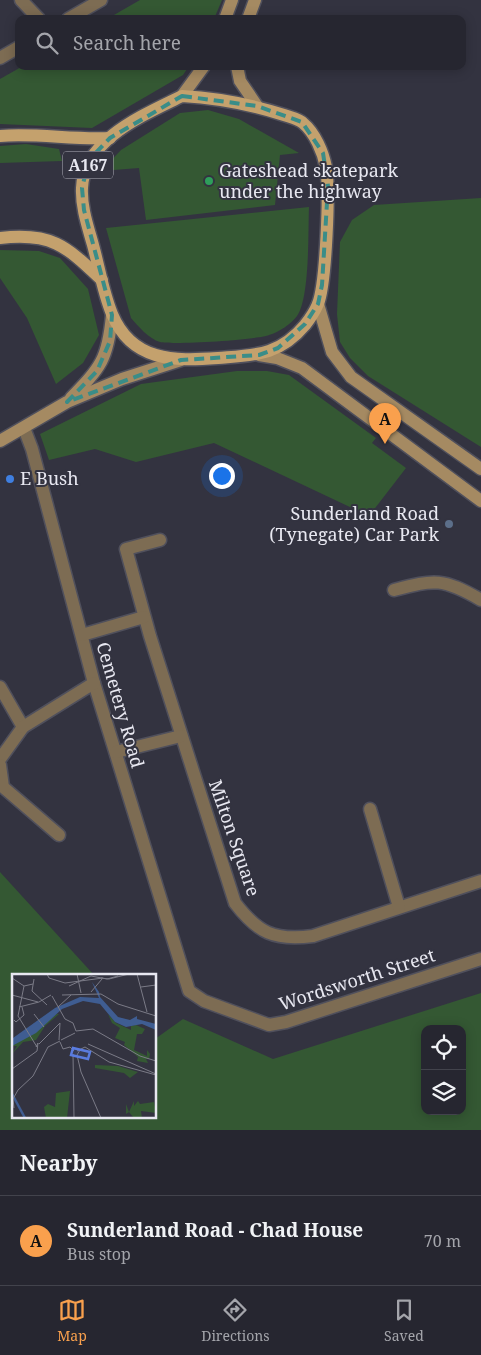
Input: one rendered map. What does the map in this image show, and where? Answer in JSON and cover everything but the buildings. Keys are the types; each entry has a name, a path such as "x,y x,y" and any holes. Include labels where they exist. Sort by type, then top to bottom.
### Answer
{"main road":[{"path":"226,15 232,0"},
{"path":"249,15 254,0"},
{"path":"182,96 201,70"},
{"path":"238,70 240,81 257,106"},
{"name":"A167","path":"182,96 257,106 302,122 314,137 323,153 328,186 324,256 318,304 305,324 291,338 278,348 259,355 180,360 156,356 142,350 125,333 112,315 84,210 82,188 90,160 110,138 155,109 182,96"},
{"name":"A167","path":"0,136 23,134 86,139 110,138"},
{"path":"0,238 26,235 58,243 102,280"},
{"path":"318,304 332,352 351,377 481,469"},
{"path":"68,402 97,371 105,357 110,341 112,315"},
{"path":"259,355 277,358 302,368 481,501"},
{"path":"0,441 68,402 122,379 180,360"}],"street":[{"path":"21,0 35,15"},
{"path":"75,15 101,0"},
{"path":"0,58 15,49"},
{"name":"Cemetery Road","path":"24,428 32,449 94,683 189,991"},
{"name":"Milton Square","path":"160,540 126,549 144,617 235,903 248,919 261,930 277,937 313,936 481,881"},
{"path":"394,590 428,581 444,583 481,600"},
{"path":"82,635 144,617"},
{"path":"0,759 24,727 94,683"},
{"path":"0,687 24,727"},
{"path":"116,752 181,736"},
{"path":"0,765 3,787 59,835"},
{"path":"370,809 399,907"},
{"name":"Wordsworth Street","path":"189,991 204,1001 269,1025 286,1022 481,958"}],"highlighted area":[{"path":"182,96 257,106 302,122 323,153 328,186 322,285 318,304 305,324 278,348 259,355 181,360 67,402 97,371 110,341 112,315 84,210 82,188 89,160 110,138"}],"green space":[{"path":"140,0 222,0 216,15 114,15"},
{"path":"16,70 186,70 183,75 92,128 0,124 0,79"},
{"name":"Gateshead skatepark under the highway","path":"208,110 239,119 299,153 280,155 275,205 146,220 139,168 101,171 121,150 180,113"},
{"path":"26,144 59,149 62,161 0,163 0,146"},
{"path":"481,198 481,447 368,376 350,358 340,342 337,314 340,242 352,220 374,205"},
{"path":"309,207 308,264 304,295 297,316 281,330 269,335 249,339 168,343 152,338 131,318 106,228"},
{"path":"0,250 39,251 60,258 88,289 99,335 83,363 56,384 27,318 0,278"},
{"path":"237,371 267,371 289,375 376,438 372,443 406,468 369,516 214,443 136,462 95,449 49,460 40,434 141,384"},
{"path":"0,872 93,974 12,974 12,1118 156,1118 156,1038 183,1019 273,1059 481,993 481,1130 0,1130"}],"place":[{"name":"Gateshead skatepark under the highway","path":"209,181"},
{"name":"Sunderland Road - Chad House","path":"385,444"},
{"name":"E Bush","path":"10,479"},
{"name":"Sunderland Road (Tynegate) Car Park","path":"449,524"}]}
